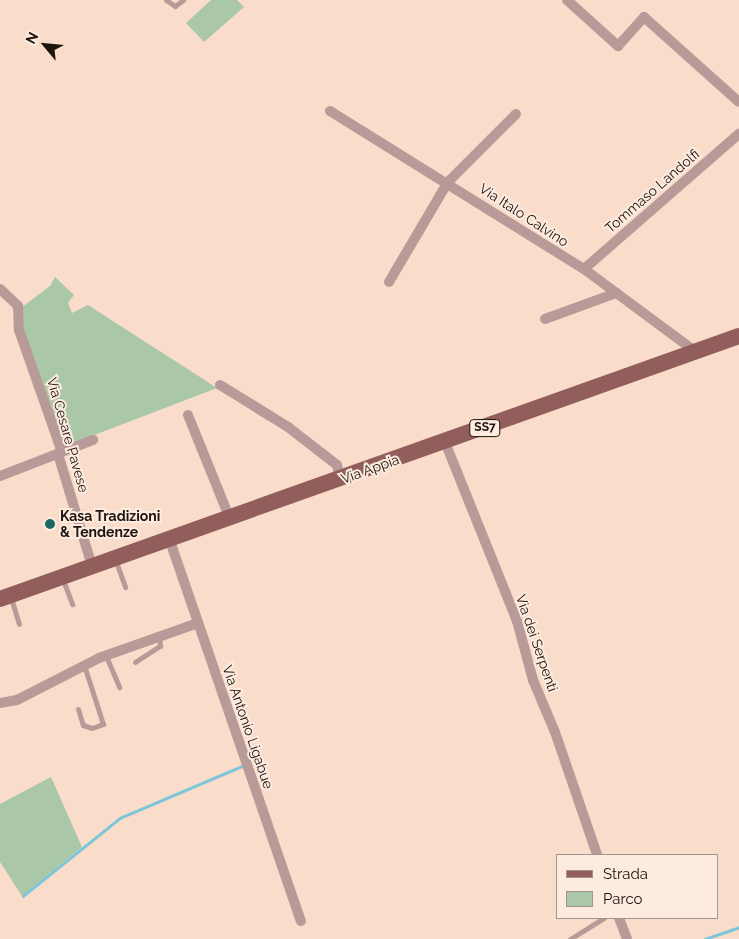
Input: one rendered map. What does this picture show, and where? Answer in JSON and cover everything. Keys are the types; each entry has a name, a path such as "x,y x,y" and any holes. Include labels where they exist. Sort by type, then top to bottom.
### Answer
{"main road":[{"name":"Via Appia","path":"5,597 170,541 739,336"}],"street":[{"path":"567,0 618,46 644,17 739,102"},
{"name":"Via Italo Calvino","path":"330,111 448,182 584,269 696,352"},
{"path":"389,282 448,182 516,114"},
{"name":"Tommaso Landolfi","path":"584,269 739,134"},
{"name":"Via Cesare Pavese","path":"0,289 18,306 19,330 60,449 58,454 92,566"},
{"path":"545,319 616,293"},
{"path":"220,385 288,427 337,465 340,479"},
{"path":"188,415 230,519"},
{"path":"0,476 93,440"},
{"name":"Via dei Serpenti","path":"445,442 516,621 533,680 555,732 597,854"},
{"name":"Via Antonio Ligabue","path":"170,541 301,921"},
{"path":"0,703 17,700 105,656 198,623"},
{"path":"620,919 627,939"}],"lane":[{"path":"166,0 176,6 183,0"},
{"path":"115,559 125,587"},
{"path":"62,577 72,604"},
{"path":"5,597 19,624"},
{"path":"136,662 160,646 159,637"},
{"path":"105,656 119,687"},
{"path":"78,708 83,725 92,728 103,724 84,666"},
{"path":"570,939 602,919"}],"green space":[{"path":"211,0 237,0 244,7 204,42 186,23"},
{"path":"55,277 74,295 68,303 72,313 88,305 217,388 63,447 21,328 22,307 50,286"},
{"path":"51,777 82,847 22,896 0,862 0,804"}],"waterway":[{"path":"23,896 120,818 244,765"},
{"path":"705,939 739,927"}],"place":[{"name":"Kasa Tradizioni & Tendenze","path":"50,524"}]}
